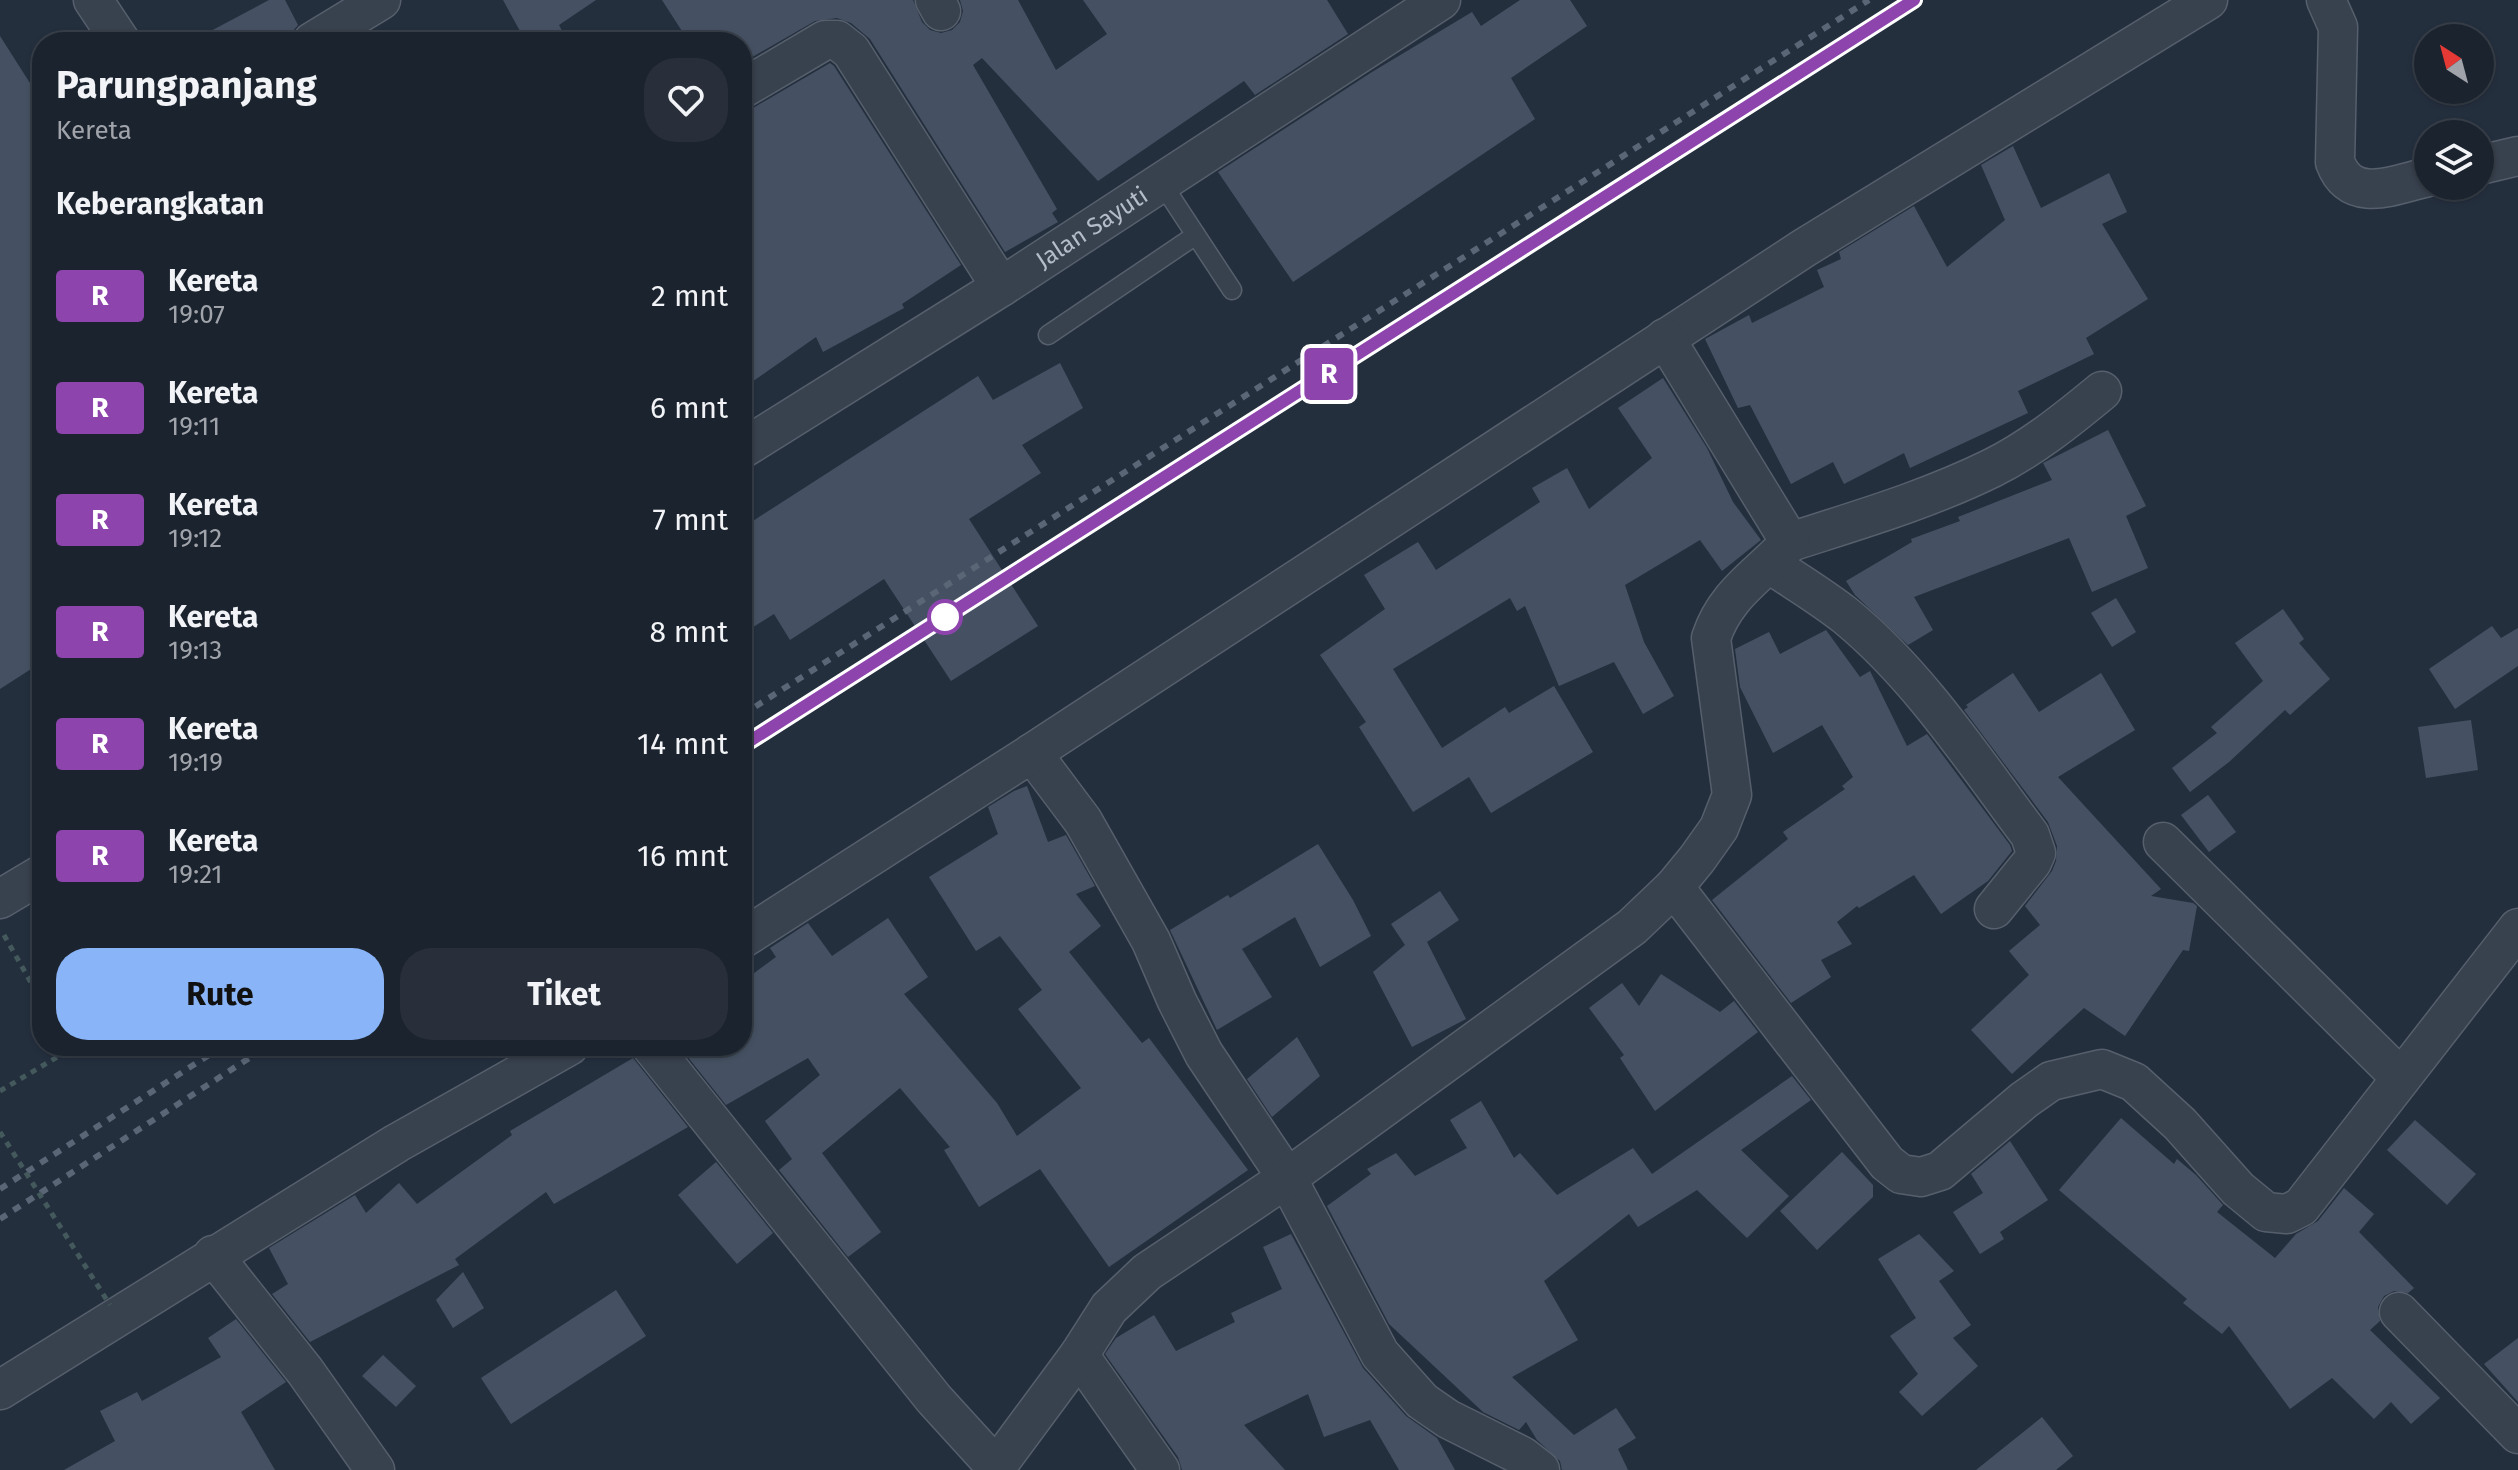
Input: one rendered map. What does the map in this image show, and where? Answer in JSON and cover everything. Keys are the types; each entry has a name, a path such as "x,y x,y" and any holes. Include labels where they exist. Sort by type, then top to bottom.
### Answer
{"street":[{"path":"93,0 114,32"},
{"path":"328,32 381,0"},
{"path":"752,933 1804,248 2208,0"},
{"path":"2326,0 2338,27 2335,162 2340,176 2352,185 2372,190 2414,180"},
{"name":"Jalan Sayuti","path":"752,443 1001,287 1439,1"},
{"path":"752,83 825,40 837,40 851,51 1001,287"},
{"path":"2494,162 2518,156"},
{"path":"1665,338 1780,553 1892,659 1945,721 2030,835 2036,853 2032,862 1994,909"},
{"path":"659,1056 934,1399 995,1468 1079,1355 1109,1308 1147,1272 1287,1178 1632,927 1674,887 1719,828 1732,795 1711,638 1717,619 1731,598 1780,553 1904,506 1992,468 2027,448 2102,391"},
{"path":"1032,753 1083,821 1151,941 1204,1054 1287,1178 1380,1354 1422,1401 1448,1419 1522,1456 1540,1470"},
{"path":"2163,842 2401,1078"},
{"path":"0,899 32,880"},
{"path":"1674,887 1887,1163 1901,1174 1921,1177 1940,1171 2051,1081 2102,1069 2134,1082 2180,1124 2238,1189 2266,1212 2287,1214 2301,1207 2518,928"},
{"path":"0,1390 397,1143 551,1056"},
{"path":"213,1255 305,1371 375,1470"},
{"path":"2399,1312 2518,1434"},
{"path":"1079,1355 1160,1470"}],"lane":[{"path":"1161,182 1232,290"},
{"path":"1048,335 1196,235"}],"path":[{"path":"0,927 32,984"},
{"path":"0,1091 59,1056"},
{"path":"0,1132 110,1305"}],"building":[{"path":"269,0 285,0 298,25 292,32 209,32"},
{"path":"503,0 596,0 559,25 563,32 521,32"},
{"path":"662,0 913,0 922,22 930,30 941,33 952,30 960,22 963,11 960,0 1018,0 1056,70 1107,34 1083,0 1327,0 1348,34 1255,95 1244,81 1098,181 982,58 973,65 1057,209 1052,213 1058,222 1005,252 870,39 851,23 837,18 815,21 752,57 752,32 683,32"},
{"path":"1520,0 1570,0 1587,26 1511,78 1535,119 1293,282 1218,172 1372,72 1472,12 1481,26"},
{"path":"0,36 32,86 32,668 0,689"},
{"path":"830,63 834,66 961,265 902,304 904,308 823,352 816,337 752,382 752,108"},
{"path":"2013,146 2041,208 2109,173 2127,212 2102,224 2148,299 2086,338 2094,354 2018,391 2028,413 1910,468 1904,453 1844,484 1833,462 1791,484 1750,405 1738,408 1705,339 1749,315 1752,323 1824,287 1817,270 1841,259 1839,252 1914,206 1947,267 2005,220 1981,165"},
{"path":"1060,363 1083,408 1022,445 1041,473 969,519 1038,626 951,681 884,579 790,640 774,614 752,628 752,522 978,376 993,400"},
{"path":"1663,378 1707,448 1733,502 1761,540 1722,571 1700,540 1625,585 1644,642 1674,696 1643,714 1614,662 1559,686 1525,606 1517,611 1510,598 1393,669 1442,748 1505,707 1509,713 1554,686 1593,752 1491,813 1469,777 1413,812 1359,727 1366,722 1320,655 1385,609 1364,575 1418,542 1436,570 1540,502 1532,488 1567,468 1589,509 1652,458 1618,408"},
{"path":"2108,430 2146,506 2126,516 2148,568 2092,592 2069,538 1914,597 1933,630 1908,645 1855,595 1846,581 1912,542 1911,539 2052,480 2043,463"},
{"path":"2116,598 2136,632 2112,647 2091,613"},
{"path":"2283,609 2304,639 2299,643 2330,679 2290,715 2285,710 2229,762 2190,792 2172,768 2217,733 2211,727 2263,681 2235,643"},
{"path":"2492,626 2501,638 2518,628 2518,666 2455,709 2429,669"},
{"path":"1826,630 1860,677 1870,671 1907,746 1927,734 2012,851 1988,881 1941,914 1914,875 1859,908 1857,906 1837,922 1852,944 1821,960 1831,977 1791,1003 1712,900 1788,839 1783,832 1845,789 1842,786 1853,777 1822,725 1773,753 1740,687 1735,649 1769,632 1780,654"},
{"path":"2013,673 2039,712 2101,673 2135,730 2058,777 2161,889 2151,896 2197,906 2189,951 2183,950 2125,1036 2084,1008 2012,1074 1971,1030 2029,975 2009,951 2040,925 2025,906 2052,871 2057,846 2048,822 1964,710 1968,707 1966,705"},
{"path":"2471,720 2478,770 2426,778 2418,727"},
{"path":"1027,786 1048,842 1066,835 1095,886 1076,894 1101,926 1069,952 1142,1043 1149,1038 1248,1170 1109,1267 1040,1169 979,1207 944,1150 950,1147 900,1088 822,1153 881,1232 848,1257 779,1170 792,1159 765,1121 820,1075 808,1058 726,1105 687,1056 752,1056 752,975 776,957 770,948 808,923 832,956 888,918 928,977 904,994 997,1103 1017,1136 1081,1088 1018,1009 1042,990 1000,936 976,951 929,877 998,834 988,807"},
{"path":"2208,795 2236,832 2209,852 2181,815"},
{"path":"1318,844 1371,936 1320,967 1295,917 1242,949 1272,997 1217,1030 1170,930 1228,895 1230,898"},
{"path":"1440,891 1459,920 1427,942 1466,1019 1412,1047 1373,972 1405,945 1391,924"},
{"path":"1661,974 1720,1012 1734,1001 1758,1032 1655,1111 1620,1058 1624,1055 1589,1008 1622,983 1639,1006"},
{"path":"1297,1037 1320,1076 1272,1117 1247,1079"},
{"path":"633,1058 688,1127 554,1204 546,1192 455,1259 459,1265 310,1342 272,1294 288,1284 269,1248 355,1195 366,1213 399,1183 417,1204 512,1135 510,1131"},
{"path":"1792,1076 1811,1100 1741,1150 1789,1196 1747,1238 1697,1190 1638,1227 1629,1214 1544,1281 1578,1340 1512,1377 1574,1435 1616,1408 1636,1438 1618,1449 1628,1470 1562,1470 1560,1461 1537,1440 1526,1422 1519,1430 1483,1412 1389,1324 1327,1206 1371,1174 1367,1169 1396,1153 1415,1176 1467,1148 1450,1120 1481,1101 1514,1158 1520,1153 1557,1195 1633,1148 1652,1174"},
{"path":"2121,1118 2174,1164 2177,1159 2196,1175 2223,1205 2217,1212 2275,1258 2296,1234 2318,1221 2344,1188 2374,1214 2359,1232 2414,1288 2408,1293 2394,1291 2384,1296 2378,1307 2380,1321 2370,1330 2440,1398 2411,1424 2391,1402 2374,1419 2332,1378 2290,1409 2229,1326 2222,1334 2183,1303 2187,1299 2059,1190"},
{"path":"2415,1120 2476,1174 2447,1205 2387,1150"},
{"path":"2010,1141 2048,1200 2000,1232 2004,1239 1980,1254 1953,1212 1983,1193 1971,1174"},
{"path":"1842,1152 1873,1185 1873,1197 1817,1250 1780,1211"},
{"path":"716,1162 773,1233 737,1264 678,1195"},
{"path":"1291,1234 1363,1368 1406,1416 1437,1438 1455,1470 1399,1470 1370,1420 1324,1437 1308,1394 1244,1425 1285,1470 1182,1470 1178,1457 1105,1354 1116,1338 1154,1315 1176,1351 1235,1322 1231,1313 1282,1289 1263,1247"},
{"path":"1919,1234 1954,1271 1939,1281 1971,1325 1953,1338 1978,1366 1922,1416 1899,1392 1918,1374 1890,1336 1916,1318 1878,1259"},
{"path":"463,1272 484,1308 453,1328 436,1300"},
{"path":"616,1290 646,1336 511,1424 481,1378"},
{"path":"236,1319 286,1382 241,1412 275,1470 64,1470 115,1441 100,1411 137,1392 142,1401 221,1357 208,1338"},
{"path":"2518,1338 2518,1402 2484,1364"},
{"path":"383,1355 416,1386 396,1407 362,1376"},
{"path":"2042,1417 2073,1456 2056,1470 1976,1470"}],"railway":[{"path":"752,709 1869,0"},
{"path":"752,740 1914,0"},
{"path":"0,1189 207,1056"},
{"path":"0,1219 253,1056"}],"train":[{"name":"R","path":"752,740 1914,0"}]}
